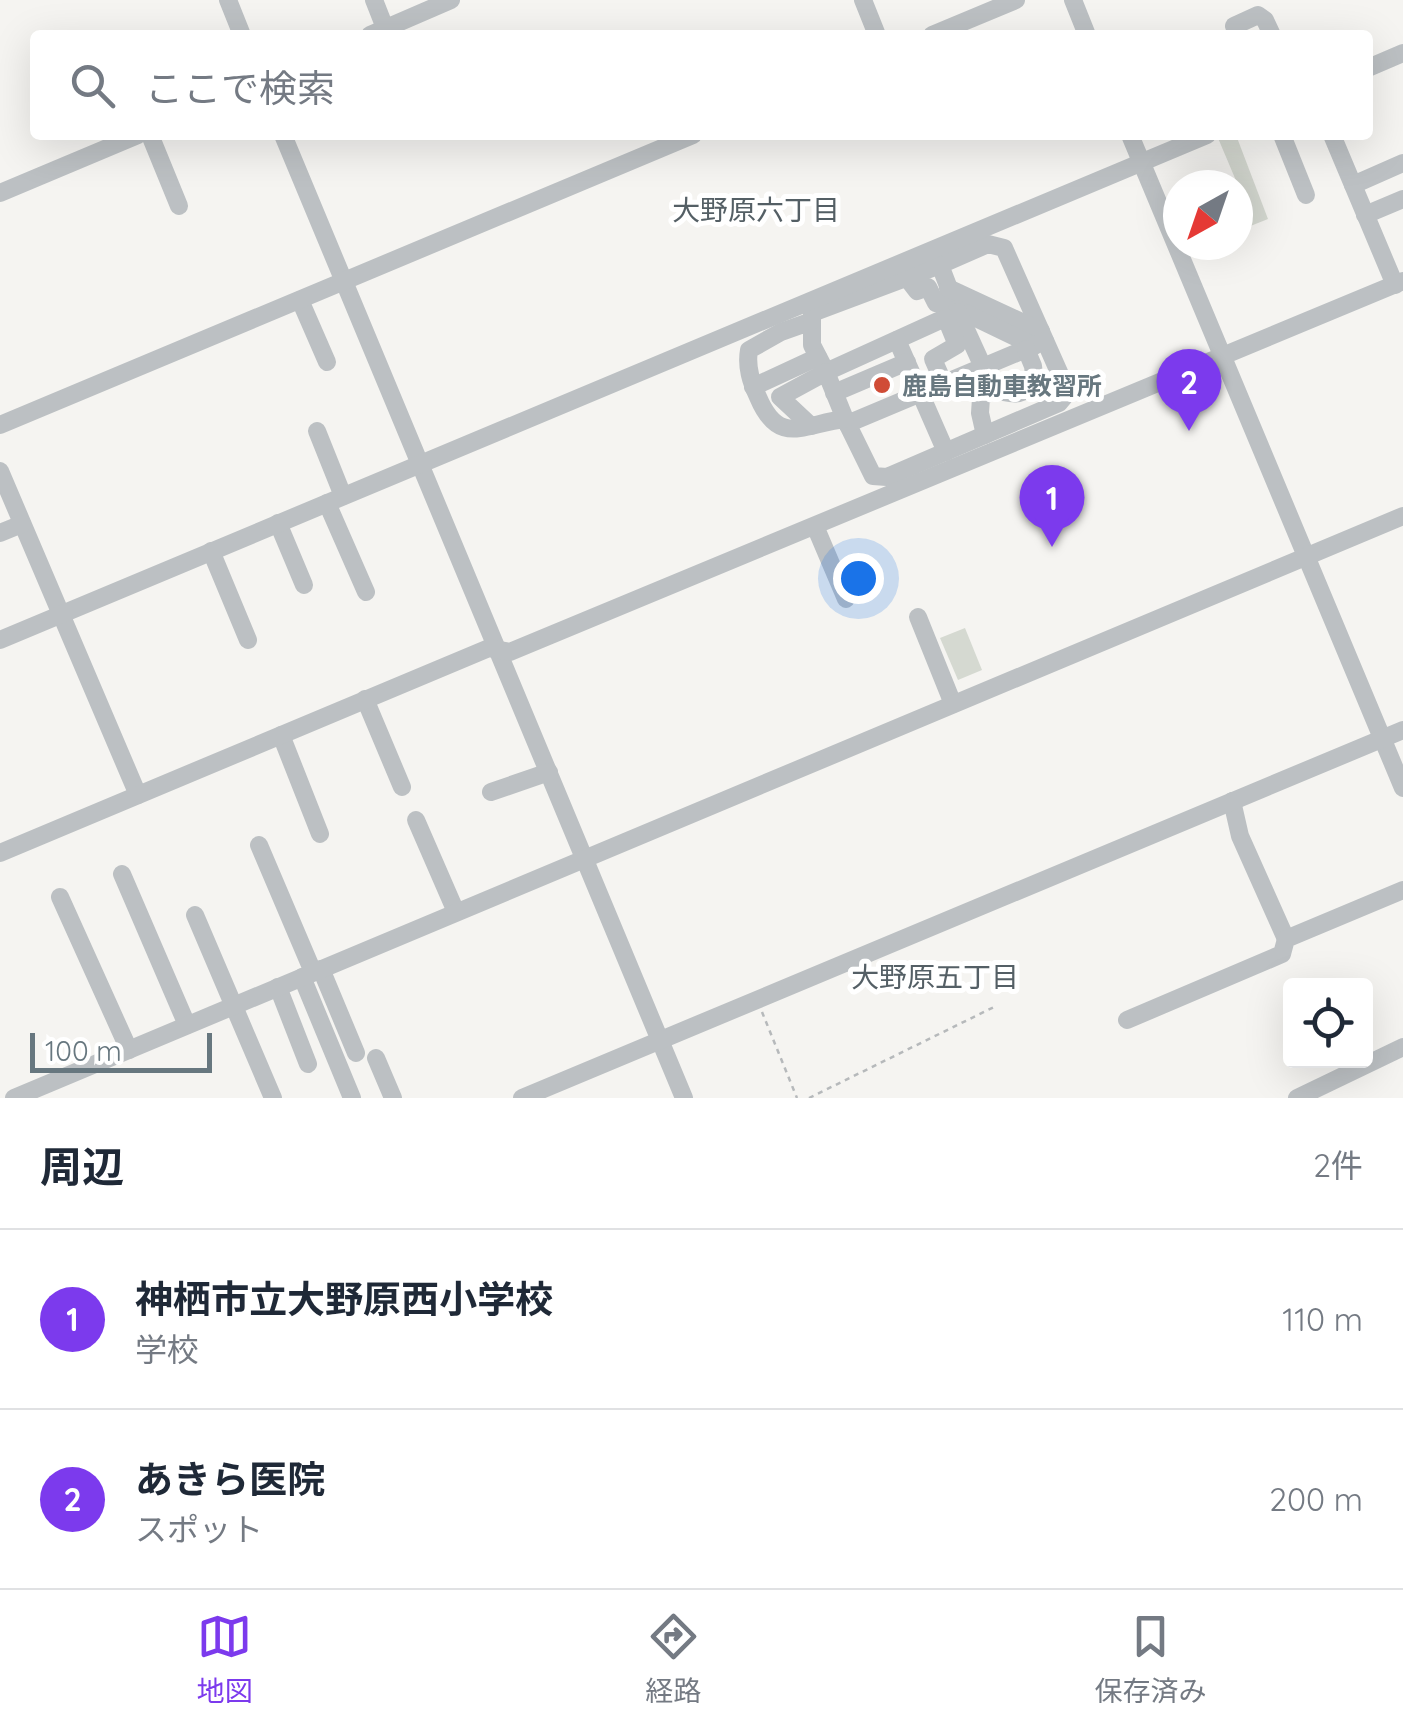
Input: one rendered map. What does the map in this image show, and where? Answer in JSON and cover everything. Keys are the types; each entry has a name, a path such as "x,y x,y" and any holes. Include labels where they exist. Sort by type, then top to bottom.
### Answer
{"street":[{"path":"228,0 240,30"},
{"path":"374,0 378,30"},
{"path":"383,30 451,0"},
{"path":"863,0 875,30"},
{"path":"944,30 1016,0"},
{"path":"1073,0 1086,30"},
{"path":"1235,30 1234,26 1258,15 1270,30"},
{"path":"1373,66 1403,53"},
{"path":"0,193 126,140"},
{"path":"152,140 179,206"},
{"path":"286,140 684,1098"},
{"path":"0,426 682,140"},
{"path":"1132,140 1403,788"},
{"path":"0,640 1194,140"},
{"path":"1284,140 1306,194"},
{"path":"0,852 488,648 510,652 1399,283 1334,140"},
{"path":"1352,184 1403,162"},
{"path":"1365,215 1403,199"},
{"path":"988,244 1004,248 1036,342 1066,388 1060,403 888,477 873,476 812,345 812,314 907,278 988,244"},
{"path":"940,266 952,305 983,368"},
{"path":"907,278 917,292 928,287 936,303 952,305 1036,342"},
{"path":"300,300 327,362"},
{"path":"753,387 897,340 952,305"},
{"path":"944,384 933,359 957,345 952,305"},
{"path":"812,320 749,350 746,362 753,387 766,415 779,428 796,430 846,422 983,368 1036,342"},
{"path":"716,340 746,362"},
{"path":"897,340 946,452"},
{"path":"985,435 981,398 992,390 1014,397 1035,383 1036,342"},
{"path":"834,393 907,362"},
{"path":"811,426 780,397 822,364"},
{"path":"318,431 335,499 366,592"},
{"path":"0,471 138,795"},
{"path":"14,1098 1403,516"},
{"path":"278,523 304,585"},
{"path":"0,533 22,524"},
{"path":"815,526 846,599"},
{"path":"211,551 248,640"},
{"path":"918,617 953,704"},
{"path":"365,700 402,787"},
{"path":"522,1098 1403,730"},
{"path":"281,734 320,834"},
{"path":"491,792 549,772"},
{"path":"1127,1020 1282,954 1286,939 1240,836 1232,802"},
{"path":"416,820 456,912"},
{"path":"259,845 312,973 352,1098"},
{"path":"122,874 187,1025"},
{"path":"1286,939 1403,890"},
{"path":"60,896 129,1050"},
{"path":"195,915 273,1098"},
{"path":"312,973 356,1053"},
{"path":"278,987 308,1064"},
{"path":"1296,1098 1403,1047"},
{"path":"376,1058 393,1098"}],"path":[{"path":"758,1001 798,1098"},
{"path":"809,1098 994,1006"}],"shaded area":[{"path":"1219,140 1238,140 1249,170 1232,170"},
{"path":"1253,180 1268,219 1253,225"},
{"path":"965,628 982,670 958,680 940,638"}],"place":[{"name":"鹿島自動車教習所","path":"882,385"},
{"name":"あきら医院","path":"1189,431"},
{"name":"神栖市立大野原西小学校","path":"1052,547"}],"district":[{"name":"大野原六丁目","path":"756,209"},
{"name":"大野原五丁目","path":"935,976"}]}
